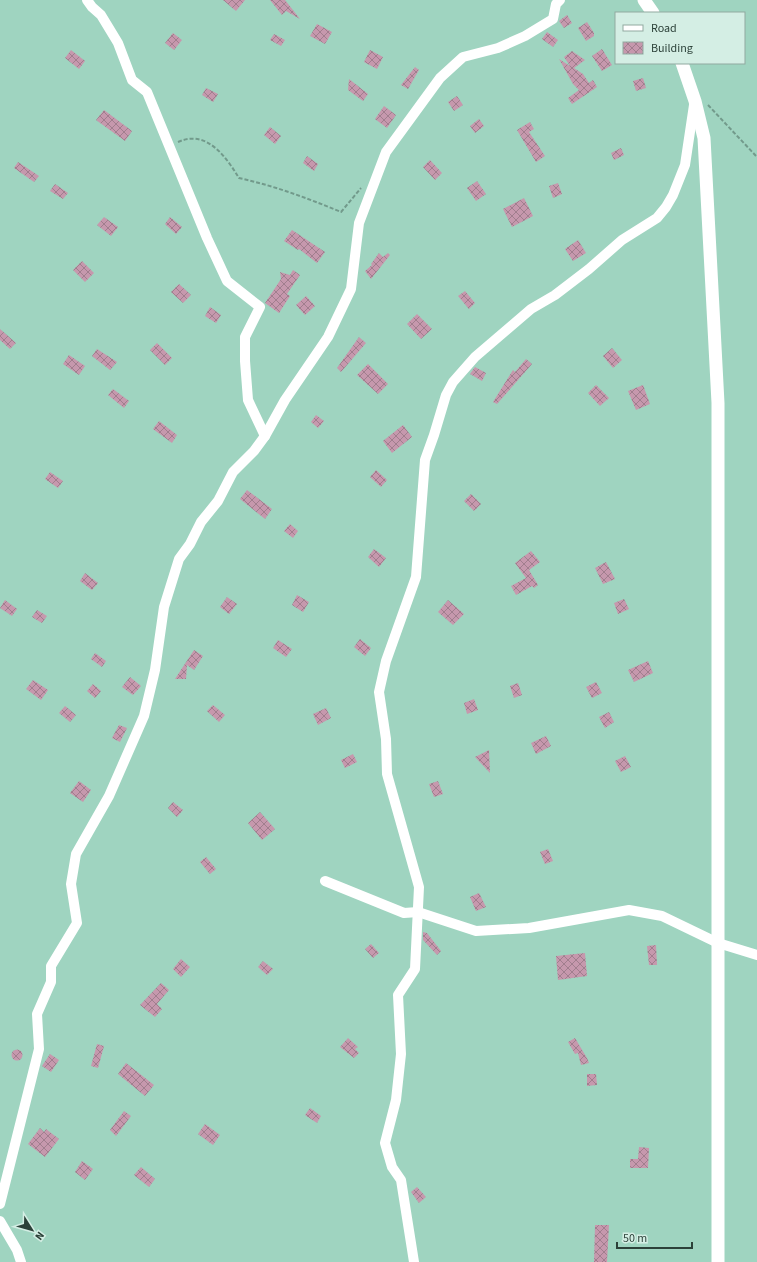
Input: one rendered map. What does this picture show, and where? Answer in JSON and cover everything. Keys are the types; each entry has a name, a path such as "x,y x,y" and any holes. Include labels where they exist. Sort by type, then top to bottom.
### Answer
{"main road":[{"path":"644,0 652,12"},
{"path":"682,64 695,101 704,138 718,403 718,1262"}],"street":[{"path":"100,0 89,4 101,15 118,43 132,80 147,92 207,238 227,281 260,307 246,337 245,361 248,400 265,436"},
{"path":"0,1204 39,1049 37,1014 51,982 50,966 77,922 71,884 76,854 109,796 144,716 155,670 164,607 179,559 190,544 201,522 218,501 233,472 254,451 265,436 285,400 328,338 350,289 359,223 378,169 386,152 440,78 463,57 498,48 525,36 553,18 556,4 560,0"},
{"path":"414,1262 401,1180 392,1167 385,1143 396,1100 401,1054 398,995 415,969 419,887 387,774 386,739 379,692 386,661 416,577 425,460 446,395 453,382 475,357 535,306 555,295 589,269 622,240 657,218 666,207 674,195 685,165 695,101"},
{"path":"325,881 404,913 418,912 476,932 528,928 629,910 662,916 718,943 757,955"},
{"path":"0,1221 17,1250 20,1262"}],"path":[{"path":"695,101 707,104 757,157"},
{"path":"170,146 187,138 210,142 228,161 239,178 279,188 340,212 364,185"}],"building":[{"path":"223,0 245,0 236,11"},
{"path":"270,0 285,0 300,19 286,11 282,15"},
{"path":"567,15 572,23 564,28 559,21"},
{"path":"587,22 594,33 594,36 586,41 578,28"},
{"path":"317,24 332,32 325,44 310,36"},
{"path":"547,32 558,40 553,47 542,39"},
{"path":"173,33 182,40 174,50 165,43"},
{"path":"274,34 285,40 281,46 270,40"},
{"path":"602,49 612,65 602,71 592,56"},
{"path":"71,50 85,61 79,69 65,58"},
{"path":"370,50 383,57 377,69 364,62"},
{"path":"572,51 585,60 574,68 583,74 589,83 593,80 597,87 572,104 568,98 579,90 573,84 559,59 570,66 564,57"},
{"path":"415,67 419,70 408,89 401,85"},
{"path":"643,78 646,88 636,91 633,81"},
{"path":"349,79 368,94 363,101 348,90"},
{"path":"206,88 218,94 213,102 202,95"},
{"path":"457,96 463,105 454,111 448,102"},
{"path":"384,106 396,115 387,128 375,119"},
{"path":"104,110 132,131 125,141 96,120"},
{"path":"479,119 484,126 475,133 470,126"},
{"path":"530,122 534,129 529,132 545,156 536,162 517,130"},
{"path":"270,127 281,136 275,144 264,135"},
{"path":"621,148 624,155 614,160 611,153"},
{"path":"307,156 318,164 314,171 303,163"},
{"path":"430,160 442,173 435,180 423,167"},
{"path":"18,162 39,176 34,182 14,168"},
{"path":"477,181 486,194 476,201 467,188"},
{"path":"558,183 562,194 553,198 549,186"},
{"path":"55,184 68,193 63,199 50,191"},
{"path":"524,198 533,216 512,227 503,209"},
{"path":"104,217 118,227 111,236 97,225"},
{"path":"170,217 182,227 176,234 165,224"},
{"path":"292,230 325,252 317,263 299,249 298,250 284,241"},
{"path":"578,240 586,253 573,261 565,249"},
{"path":"379,253 383,257 388,253 390,255 371,279 365,271 372,265 371,264"},
{"path":"82,261 94,273 85,282 73,270"},
{"path":"293,270 300,275 287,294 290,296 279,313 265,303 281,279 280,272 290,275"},
{"path":"179,284 191,295 183,303 171,292"},
{"path":"465,291 475,303 469,309 458,296"},
{"path":"306,296 315,306 305,315 296,305"},
{"path":"210,307 221,315 216,323 205,316"},
{"path":"417,314 432,329 421,339 407,324"},
{"path":"0,329 16,343 10,349 0,340"},
{"path":"359,337 366,343 341,372 337,368"},
{"path":"157,343 172,358 165,365 150,350"},
{"path":"612,348 622,360 613,368 603,356"},
{"path":"97,349 117,362 110,370 92,356"},
{"path":"69,355 85,366 79,375 63,364"},
{"path":"526,359 532,364 497,404 493,402 513,370 515,372"},
{"path":"368,364 388,384 378,394 357,375"},
{"path":"475,367 486,373 482,381 470,374"},
{"path":"596,385 609,398 600,406 588,393"},
{"path":"643,385 650,404 636,410 628,391"},
{"path":"113,389 129,401 124,408 108,395"},
{"path":"316,415 324,421 318,428 311,422"},
{"path":"159,421 177,435 172,443 153,429"},
{"path":"403,425 412,437 392,453 383,441"},
{"path":"376,470 387,480 381,487 370,477"},
{"path":"50,472 63,481 58,488 45,479"},
{"path":"247,490 272,509 265,519 240,499"},
{"path":"471,494 481,504 474,511 464,501"},
{"path":"290,524 298,531 293,538 284,531"},
{"path":"374,549 386,558 379,567 368,557"},
{"path":"531,551 540,562 529,570 538,585 534,588 532,586 516,595 511,586 526,578 515,563"},
{"path":"606,562 615,579 603,584 595,568"},
{"path":"85,573 98,583 92,590 80,581"},
{"path":"297,595 309,602 303,612 292,605"},
{"path":"227,597 237,604 229,614 220,607"},
{"path":"624,599 629,609 618,614 614,603"},
{"path":"5,600 17,609 12,616 0,608"},
{"path":"448,600 464,614 453,625 438,612"},
{"path":"37,610 47,616 42,623 32,617"},
{"path":"360,639 371,648 365,656 354,647"},
{"path":"278,640 292,649 286,657 273,648"},
{"path":"194,650 203,656 194,670 187,665 186,679 175,679"},
{"path":"95,653 106,661 102,667 91,659"},
{"path":"648,661 653,673 634,682 628,670"},
{"path":"130,677 141,686 133,695 122,687"},
{"path":"33,680 48,690 41,700 26,689"},
{"path":"596,682 602,693 592,698 586,687"},
{"path":"518,683 522,695 514,698 510,686"},
{"path":"93,684 101,691 95,698 87,691"},
{"path":"474,699 478,710 467,714 464,703"},
{"path":"213,705 225,715 219,722 207,711"},
{"path":"65,706 76,715 70,722 59,713"},
{"path":"326,708 331,718 318,725 313,714"},
{"path":"609,712 614,722 605,728 599,717"},
{"path":"119,725 127,728 120,742 112,738"},
{"path":"546,736 551,746 536,754 531,743"},
{"path":"489,750 490,773 475,757"},
{"path":"353,754 357,762 345,768 341,760"},
{"path":"625,756 631,767 621,772 615,761"},
{"path":"79,781 91,790 83,802 70,793"},
{"path":"438,781 443,794 434,797 429,784"},
{"path":"173,802 183,810 177,817 168,808"},
{"path":"260,812 275,829 262,840 248,823"},
{"path":"548,849 553,861 545,864 540,852"},
{"path":"206,857 216,869 210,874 200,862"},
{"path":"479,893 486,907 476,911 470,897"},
{"path":"423,932 427,933 441,951 437,955 423,940"},
{"path":"371,944 379,953 373,958 365,949"},
{"path":"656,945 657,965 649,965 647,946"},
{"path":"585,953 587,976 558,980 556,956"},
{"path":"181,959 190,967 181,977 173,969"},
{"path":"263,961 273,969 267,975 258,967"},
{"path":"161,983 169,990 157,1004 162,1009 155,1017 140,1005"},
{"path":"348,1038 358,1047 355,1049 359,1053 354,1058 340,1047"},
{"path":"575,1038 589,1063 581,1065 578,1053 575,1054 568,1042"},
{"path":"97,1044 104,1046 98,1068 91,1066"},
{"path":"15,1050 19,1050 21,1051 21,1059 15,1060 12,1057 12,1053"},
{"path":"50,1054 59,1060 51,1072 42,1066"},
{"path":"126,1063 154,1085 145,1096 118,1074"},
{"path":"587,1074 596,1074 597,1085 587,1086"},
{"path":"310,1108 321,1116 317,1123 305,1115"},
{"path":"124,1111 131,1116 116,1136 110,1130"},
{"path":"205,1124 220,1135 213,1145 198,1134"},
{"path":"40,1128 44,1132 46,1129 59,1139 45,1157 28,1144"},
{"path":"639,1147 649,1148 648,1168 630,1168 630,1159 638,1159"},
{"path":"82,1161 93,1169 85,1180 75,1172"},
{"path":"141,1167 155,1179 149,1187 134,1175"},
{"path":"417,1187 426,1197 419,1203 411,1192"},
{"path":"595,1225 609,1225 607,1262 594,1262"}]}
